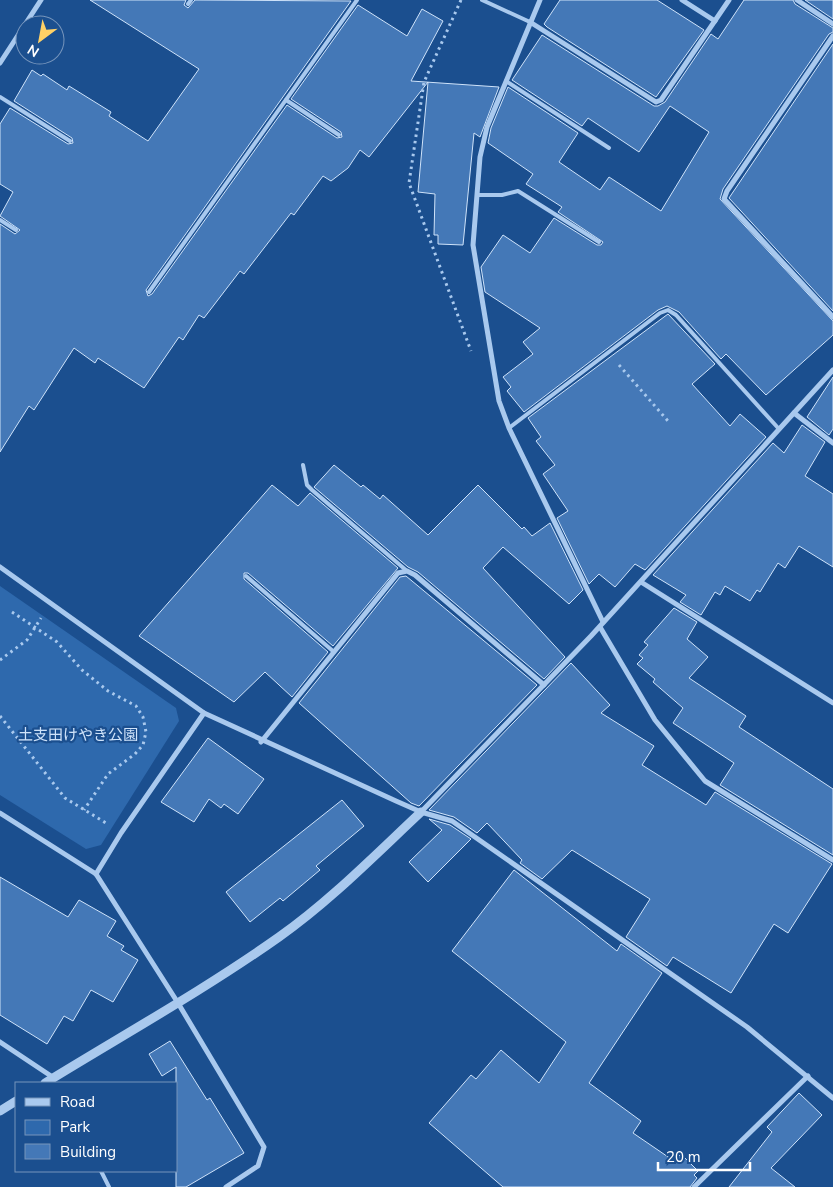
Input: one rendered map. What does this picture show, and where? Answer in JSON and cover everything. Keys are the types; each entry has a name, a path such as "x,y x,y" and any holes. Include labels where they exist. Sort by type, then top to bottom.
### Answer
{"street":[{"path":"0,63 41,0"},
{"path":"540,0 487,127 480,157 472,245 499,401 509,428 602,625 655,720 705,781 833,860"},
{"path":"682,0 715,21"},
{"path":"530,22 656,102 661,100 729,0"},
{"path":"797,0 833,24"},
{"path":"833,36 727,191 724,199 833,317"},
{"path":"47,1082 178,1003 281,936 323,902 421,812 602,625 833,370"},
{"path":"794,413 833,443"},
{"path":"0,567 204,714 261,742 421,812 452,821 747,1027 833,1098"},
{"path":"261,742 398,573 407,570 415,574 544,685"},
{"path":"641,582 833,703"},
{"path":"96,874 121,833 204,714"},
{"path":"0,814 96,874 178,1003 264,1147 258,1166 226,1187"},
{"path":"0,1042 54,1078"},
{"path":"694,1187 808,1076"},
{"path":"0,1110 15,1102"}],"lane":[{"path":"188,4 191,0"},
{"path":"149,292 356,0"},
{"path":"482,0 530,22"},
{"path":"506,81 609,148"},
{"path":"0,97 70,141"},
{"path":"286,100 339,135"},
{"path":"477,195 502,195 518,192 599,242"},
{"path":"0,220 16,230"},
{"path":"509,428 660,313 668,310 676,315 779,428"},
{"path":"303,465 307,485 407,570"},
{"path":"246,576 334,652"},
{"path":"102,1172 109,1187"}],"path":[{"path":"461,0 424,82 409,183 425,232 473,354"},
{"path":"608,352 668,421"},
{"path":"0,660 27,640 51,602"},
{"path":"12,612 56,642 92,680 136,706 143,717 146,732 143,745 136,754 108,774 84,810"},
{"path":"0,716 66,798 121,833"}],"green space":[{"name":"土支田けやき公園","path":"0,586 176,708 179,721 101,845 86,849 0,795"}],"building":[{"path":"90,0 186,0 184,5 188,8 195,0 351,1 146,290 148,296 152,294 287,105 337,138 342,137 341,132 291,99 358,5 407,36 422,9 443,21 411,81 428,82 369,157 360,150 348,168 331,181 323,176 294,215 291,213 244,274 240,271 204,318 199,315 183,340 179,337 144,388 98,358 95,363 74,348 34,410 29,406 0,452 0,224 15,234 20,230 0,216 13,192 0,184 0,124 10,108 68,144 73,143 72,138 14,101 32,70 41,76 43,74 67,90 69,86 111,112 109,116 148,141 199,69"},
{"path":"560,0 657,0 704,30 656,97 544,24"},
{"path":"744,0 793,0 795,4 833,28 833,32 829,34 723,189 720,199 833,321 833,335 766,395 726,354 721,359 679,312 667,306 658,310 524,412 507,391 511,387 503,377 533,354 523,342 540,328 485,292 481,267 503,235 530,253 554,218 597,245 601,245 603,242 558,212 562,207 526,184 533,174 488,143 491,128 508,87 578,133 559,162 600,190 609,177 661,211 709,132 670,106 639,152 588,118 582,126 512,80 542,35 654,106 658,106 665,102 711,34 718,39"},
{"path":"805,0 833,0 833,19"},
{"path":"833,44 833,311 729,198"},
{"path":"428,82 499,87 480,137 474,133 463,245 438,244 438,235 434,235 435,194 418,192"},
{"path":"668,314 715,364 692,384 730,426 740,414 766,437 645,570 635,564 615,587 599,574 589,584 557,518 568,511 543,474 555,465 536,441 541,437 528,418"},
{"path":"833,377 833,429 829,435 807,417"},
{"path":"802,425 825,442 805,476 833,494 833,567 799,546 785,568 778,563 760,592 757,590 750,601 725,586 720,595 715,592 701,615 680,602 686,595 653,575 773,443 784,453"},
{"path":"334,465 361,487 363,485 380,499 383,495 428,535 478,485 522,529 524,527 532,536 550,523 583,590 569,604 503,547 483,568 565,657 544,679 418,572 408,567 314,487"},
{"path":"272,485 298,506 310,493 398,568 333,646 248,573 244,573 244,579 328,652 292,697 265,672 234,702 139,636"},
{"path":"406,576 537,685 419,806 411,803 299,703 400,577"},
{"path":"674,608 697,622 687,639 708,657 689,678 746,716 739,727 833,789 833,855 720,785 734,763 673,723 683,708 653,682 655,679 637,664 643,658 639,655 648,645 644,642"},
{"path":"571,663 610,705 601,713 654,746 642,765 706,805 715,792 832,864 788,933 774,924 731,993 673,957 667,966 626,937 650,899 572,850 542,879 520,863 522,860 487,823 477,833 454,817 429,810"},
{"path":"208,738 264,779 238,814 224,804 221,808 209,799 194,822 161,802"},
{"path":"342,800 364,826 316,866 320,870 283,901 280,898 250,922 226,892"},
{"path":"429,819 450,825 471,839 428,882 409,862 442,830"},
{"path":"514,870 617,951 621,944 662,973 589,1083 641,1121 633,1133 674,1161 681,1154 698,1171 694,1175 697,1178 690,1187 503,1187 429,1123 471,1075 476,1079 501,1050 539,1083 566,1042 452,951"},
{"path":"0,877 68,917 79,900 116,921 107,936 124,946 121,950 138,960 113,1002 91,990 73,1021 64,1016 47,1044 0,1015"},
{"path":"170,1041 207,1100 210,1098 244,1153 186,1187 176,1187 176,1172 178,1172 178,1082 176,1082 176,1067 162,1076 149,1054"},
{"path":"799,1093 822,1115 771,1168 795,1187 729,1187 772,1132 767,1127"}]}
